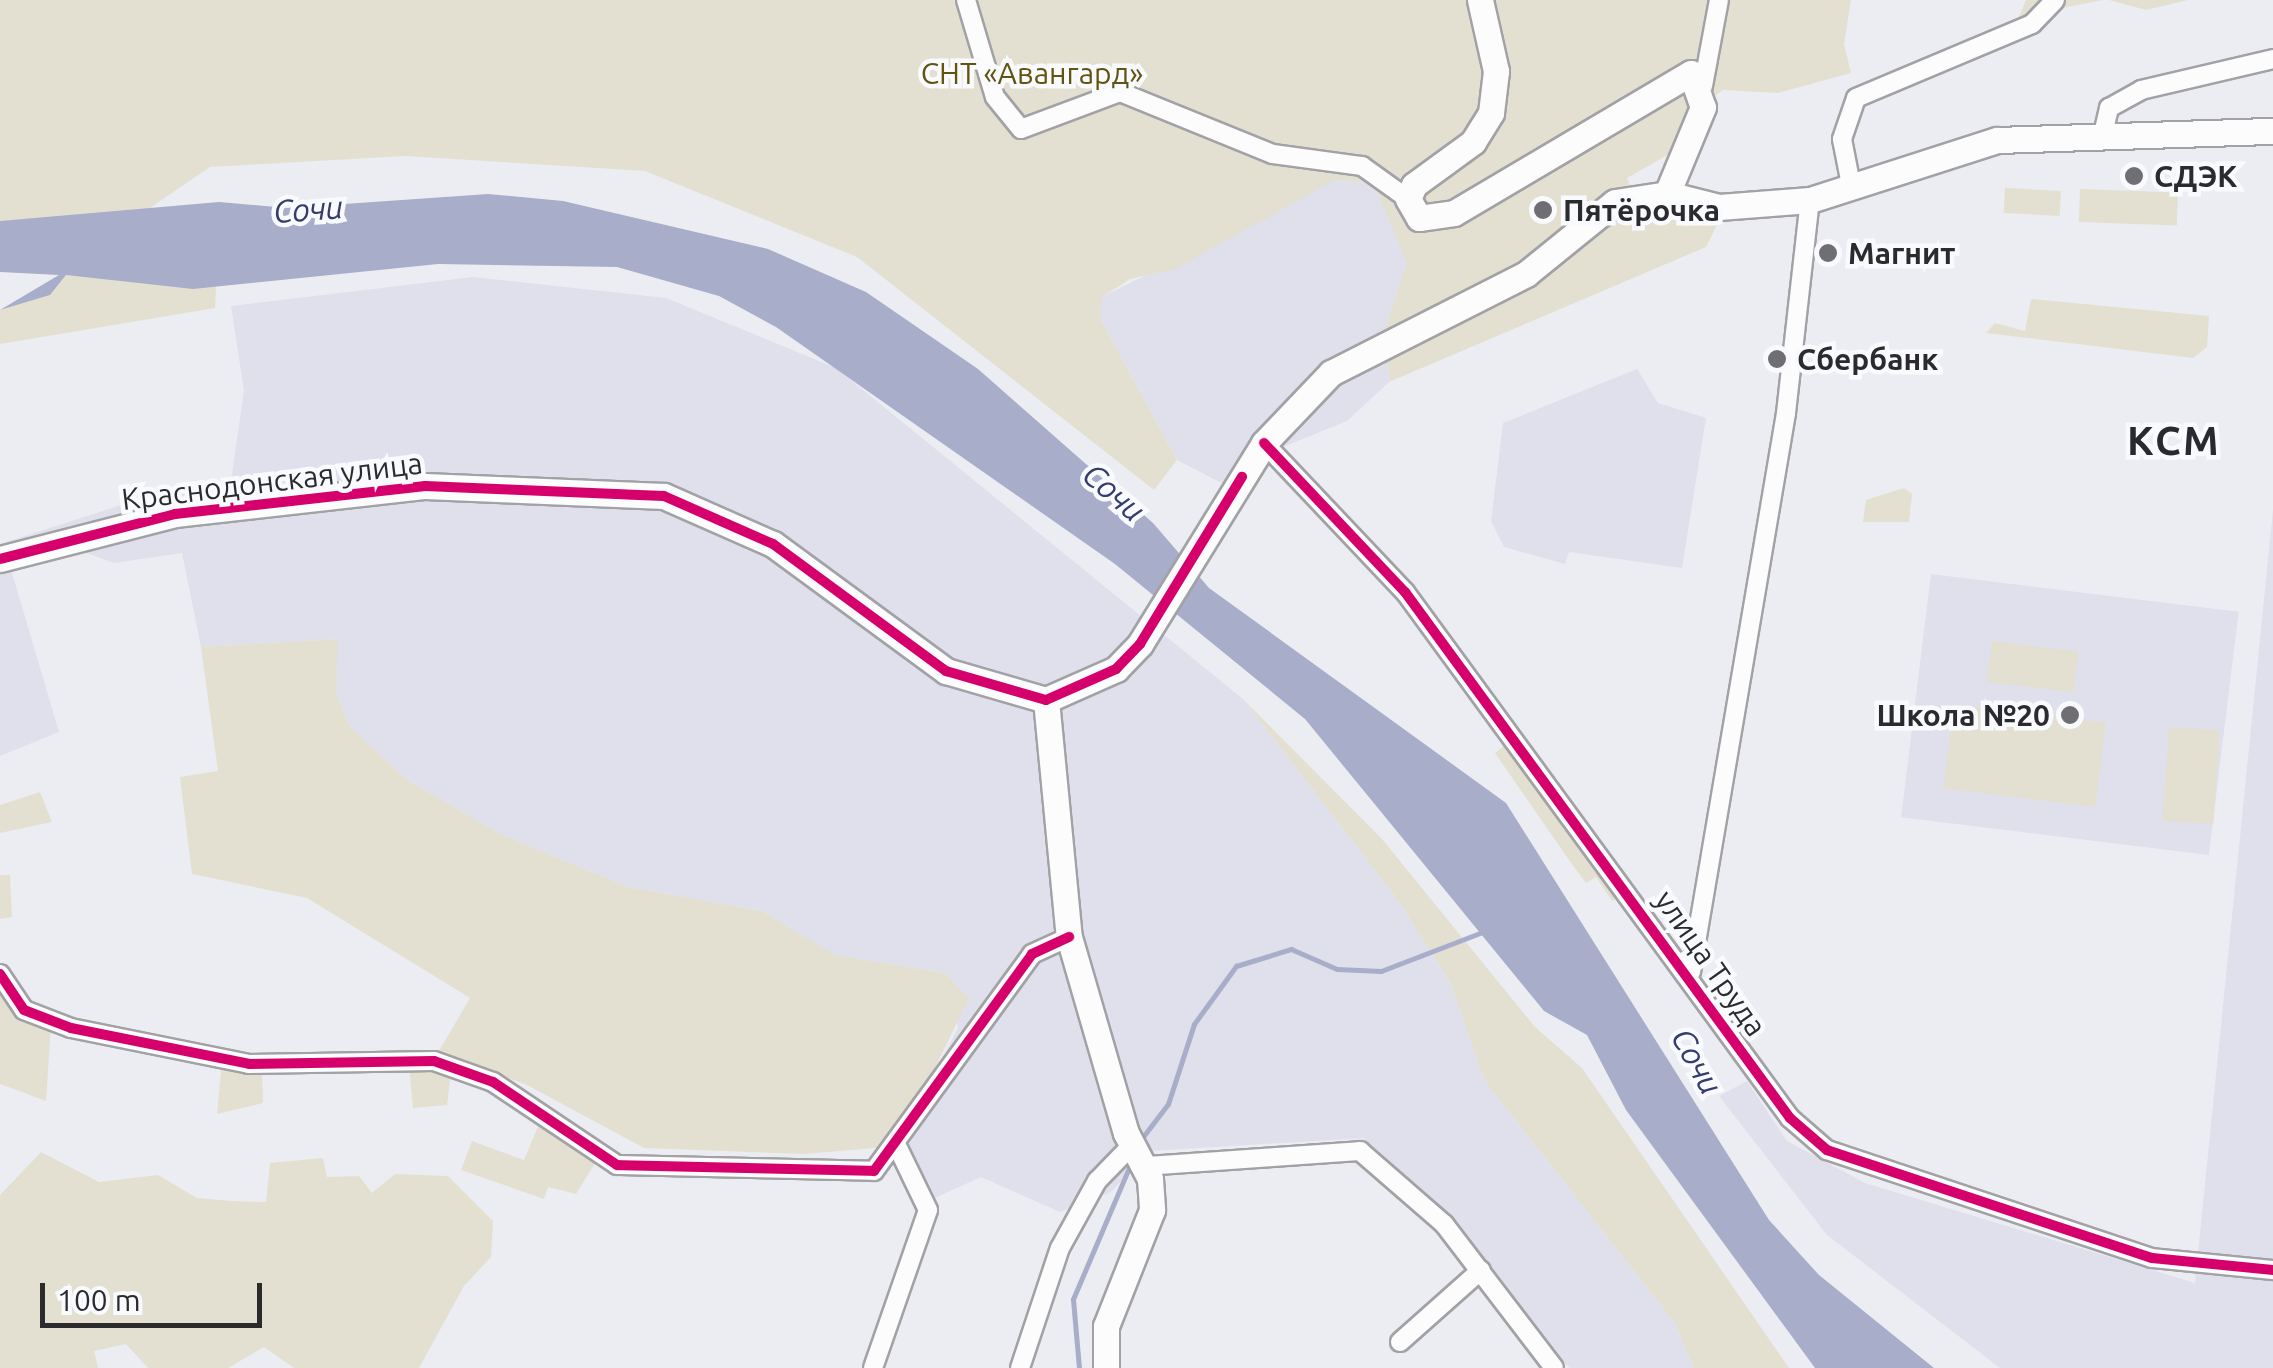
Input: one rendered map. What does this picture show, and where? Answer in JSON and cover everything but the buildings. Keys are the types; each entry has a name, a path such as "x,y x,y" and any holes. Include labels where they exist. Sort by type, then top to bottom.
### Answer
{"street":[{"path":"966,0 995,97 1021,128 1120,92 1273,154 1362,166 1408,199 1419,218 1440,219 1675,78 1691,73 1702,86"},
{"path":"1408,199 1473,142 1491,113 1496,71 1480,0"},
{"path":"1666,194 1704,107 1702,86 1720,0"},
{"path":"1852,190 1842,139 1856,98 2032,24 2055,0"},
{"path":"2103,134 2109,108 2141,90 2273,59"},
{"path":"1106,1368 1106,1326 1152,1210 1142,1163 1069,936 1046,700 1116,669 1140,644 1264,443 1331,373 1526,274 1615,202 1666,194 1720,206 1810,200 1852,190 1997,140 2273,131"},
{"name":"улица Труда","path":"1691,972 1786,412 1810,200"},
{"name":"улица Труда","path":"1264,443 1405,592 1691,972 1790,1118 1842,1160 2152,1258 2273,1270"},
{"name":"Краснодонская улица","path":"0,559 175,514 425,486 664,496 773,544 946,671 1046,700"},
{"path":"0,974 24,1010 71,1028 249,1064 434,1062 493,1082 626,1168 874,1171 897,1146 1032,954 1069,936"},
{"path":"873,1368 928,1210 897,1146"},
{"path":"1020,1368 1043,1284 1096,1181 1142,1163 1329,1149 1382,1164 1481,1270 1554,1368"},
{"path":"1400,1342 1481,1270"}],"shaded area":[{"path":"1335,180 1374,184 1403,241 1407,264 1386,326 1389,382 1347,421 1258,457 1237,491 1177,460 1100,318 1100,298"},
{"path":"473,277 666,298 836,368 1243,699 1397,899 1451,984 1484,1080 1674,1322 1694,1368 1570,1368 1529,1330 1459,1231 1364,1138 1151,1151 1111,1192 1060,1212 981,1177 928,1201 897,1146 958,1028 945,973 834,955 762,911 628,887 500,834 404,778 349,725 336,694 337,639 201,647 182,553 114,563 65,545 10,566 59,732 0,756 0,544 171,489 231,481 244,391 231,306"},
{"path":"1637,369 1658,403 1706,418 1682,568 1569,552 1565,564 1504,547 1491,521 1503,423"},
{"path":"2273,510 2273,1368 2000,1368 1827,1235 1719,1096 1747,1081 1787,1141 1865,1183 2195,1283"},
{"name":"Школа №20","path":"1931,574 2239,612 2209,855 1901,817"}],"green space":[{"name":"СНТ «Авангард»","path":"0,0 1851,0 1844,44 1851,73 1778,93 1723,90 1695,111 1671,153 1627,178 1636,203 1719,221 1706,247 1389,382 1386,326 1407,263 1374,184 1335,180 1175,269 1130,279 1101,298 1100,318 1177,460 1154,490 857,257 645,171 405,156 210,167 147,210 0,221"},
{"path":"2026,0 2103,0 2019,17"},
{"path":"2109,0 2188,0 2146,10"},
{"path":"2005,188 2061,191 2060,216 2004,213"},
{"path":"2080,189 2178,192 2177,225 2079,222"},
{"path":"66,275 216,287 215,308 0,344 0,310 50,295"},
{"path":"2031,299 2209,316 2207,347 2193,358 1986,333 1995,323 2025,331"},
{"path":"1904,488 1912,494 1909,522 1863,522 1866,500"},
{"path":"338,639 336,694 349,725 404,778 500,834 628,887 762,911 835,955 945,973 969,998 897,1146 805,1154 644,1148 527,1085 439,1051 470,998 307,898 192,874 180,777 218,771 201,647"},
{"path":"1992,641 2078,652 2073,692 1987,682"},
{"path":"1243,699 1382,839 1535,1027 1582,1068 1789,1368 1694,1368 1674,1322 1484,1080 1451,984 1397,899"},
{"path":"1954,704 2106,723 2096,807 1944,788"},
{"path":"2169,727 2220,731 2213,824 2162,821"},
{"path":"1511,740 1623,894 1612,901 1596,877 1586,883 1571,863 1495,753"},
{"path":"40,792 52,822 0,833 0,805"},
{"path":"0,875 10,875 12,917 0,919"},
{"path":"0,985 51,1025 46,1101 0,1084"},
{"path":"222,1062 262,1070 263,1103 217,1114"},
{"path":"409,1064 451,1072 447,1105 413,1108"},
{"path":"542,1117 599,1157 576,1194 548,1187 544,1199 461,1170 472,1141 524,1160"},
{"path":"41,1152 99,1182 158,1175 197,1198 232,1201 266,1202 270,1163 323,1158 327,1177 359,1176 372,1193 395,1174 448,1176 493,1221 491,1257 464,1286 419,1368 294,1368 264,1347 228,1368 148,1368 126,1344 94,1351 98,1368 0,1368 0,1195"}],"water":[{"name":"Сочи","path":"488,194 563,201 768,249 866,292 978,369 1153,523 1209,588 1506,803 1769,1220 1819,1275 1934,1368 1815,1368 1626,1110 1587,1035 1544,1011 1305,719 1115,564 776,327 719,296 617,267 438,264 193,289 66,275 50,295 0,310 59,275 0,272 0,221 219,202 287,208"}],"waterway":[{"path":"1142,1138 1168,1104 1194,1024 1236,966 1291,949 1337,969 1381,971 1488,930"},
{"path":"1079,1368 1073,1299 1129,1168"}],"cycle path":[{"path":"1264,443 1405,592 1790,1118 1827,1150 2152,1258 2273,1270"},
{"path":"0,559 175,514 425,486 664,496 773,544 946,671 1046,700 1116,669 1140,644 1242,477"},
{"path":"0,974 24,1010 71,1028 249,1064 434,1061 493,1082 617,1165 874,1171 1032,954 1069,937"}],"place":[{"name":"СДЭК","path":"2134,176"},
{"name":"Пятёрочка","path":"1543,210"},
{"name":"Магнит","path":"1828,253"},
{"name":"Сбербанк","path":"1777,359"},
{"name":"Школа №20","path":"2070,715"}],"district":[{"name":"КСМ","path":"2174,441"}]}
